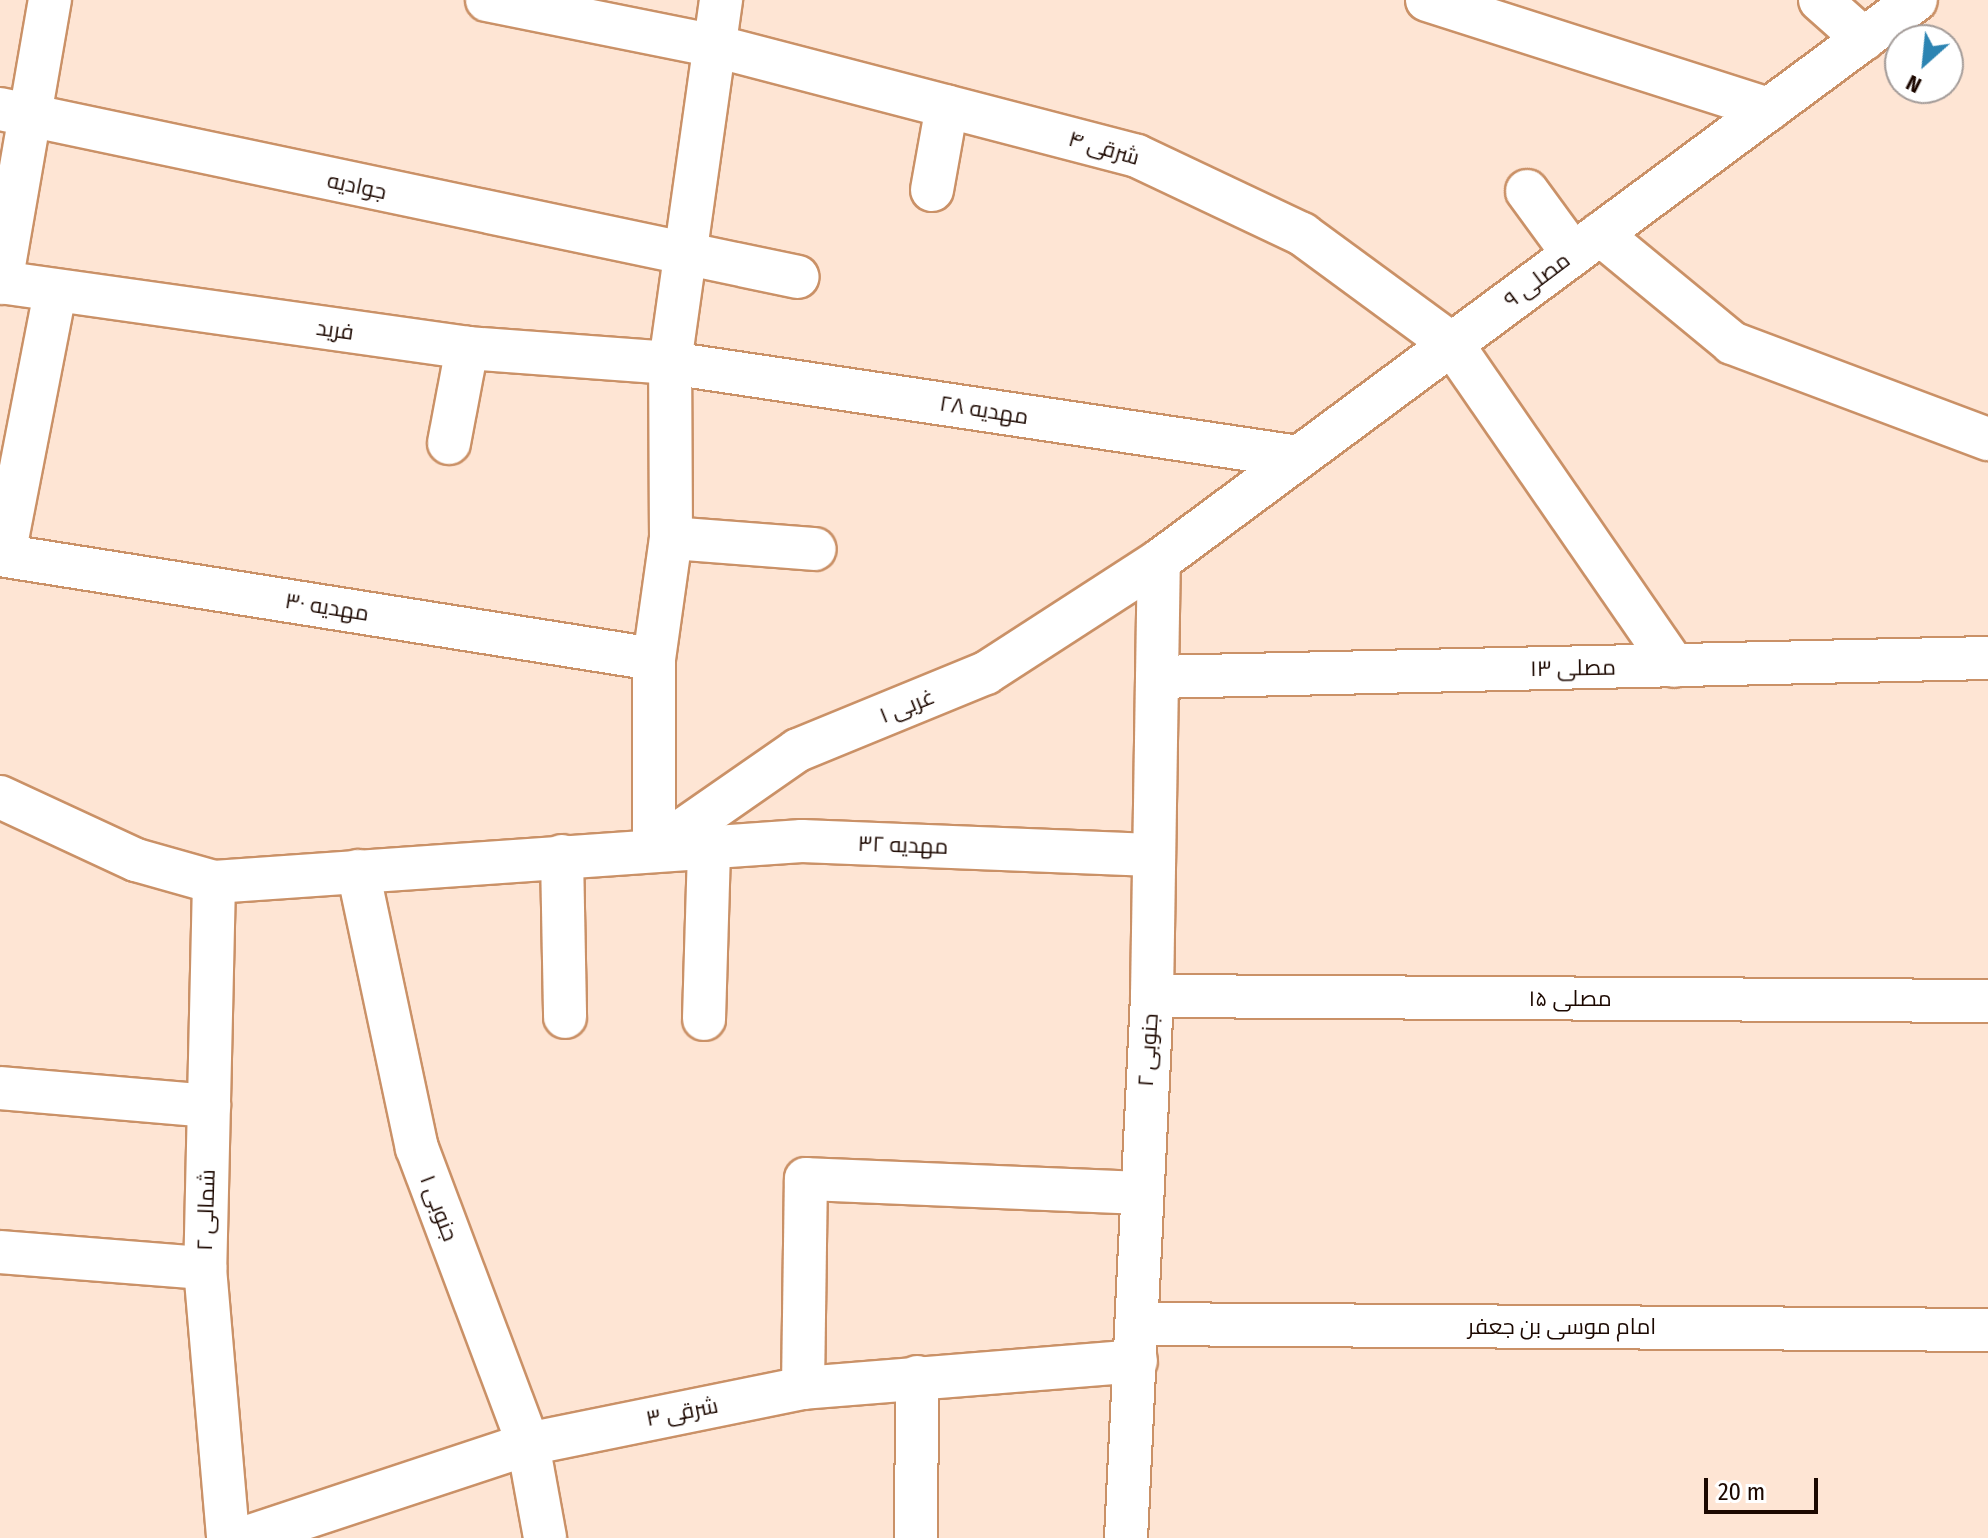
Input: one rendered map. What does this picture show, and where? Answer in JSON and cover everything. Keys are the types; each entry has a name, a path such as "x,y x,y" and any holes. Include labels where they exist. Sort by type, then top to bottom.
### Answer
{"street":[{"path":"1,282 15,113 50,0"},
{"name":"۴ شرقی","path":"487,0 715,46 1151,163 1302,234 1452,344 1674,666"},
{"path":"654,850 654,659 671,538 670,363 721,0"},
{"path":"1427,0 1769,109"},
{"path":"1820,0 1864,39"},
{"name":"مصلی ۹","path":"1159,561 1916,0"},
{"path":"932,190 947,106"},
{"name":"جوادیه","path":"15,113 685,256 798,277"},
{"path":"1527,191 1586,244 1732,343 1988,439"},
{"name":"فرید","path":"1,282 467,348 670,363"},
{"path":"2,555 55,292"},
{"path":"449,443 467,348"},
{"name":"مهدیه ۲۸","path":"670,363 1298,457"},
{"path":"671,538 815,549"},
{"name":"مهدیه ۳۰","path":"2,555 654,659"},
{"name":"جنوبی ۲","path":"1126,1538 1136,1343 1139,1193 1152,996 1159,561"},
{"name":"۱ غربی","path":"654,850 798,750 986,673 1159,561"},
{"name":"مصلی ۱۳","path":"1157,677 1988,658"},
{"path":"0,797 136,860 214,882"},
{"name":"مهدیه ۳۲","path":"214,882 802,841 1152,855"},
{"path":"704,1019 709,846"},
{"path":"562,856 565,1017"},
{"name":"جنوبی ۱","path":"358,871 417,1148 528,1444 545,1538"},
{"name":"شمالی ۲","path":"214,882 205,1268 228,1538"},
{"name":"مصلی ۱۵","path":"1152,996 1988,1001"},
{"path":"0,1088 209,1106"},
{"path":"803,1388 806,1179 1139,1193"},
{"path":"0,1252 205,1268"},
{"name":"امام موسی بن جعفر","path":"1136,1343 1988,1330"},
{"name":"شرقی ۳","path":"244,1538 528,1444 803,1388 917,1377 1136,1343"},
{"path":"916,1538 917,1377"}]}
